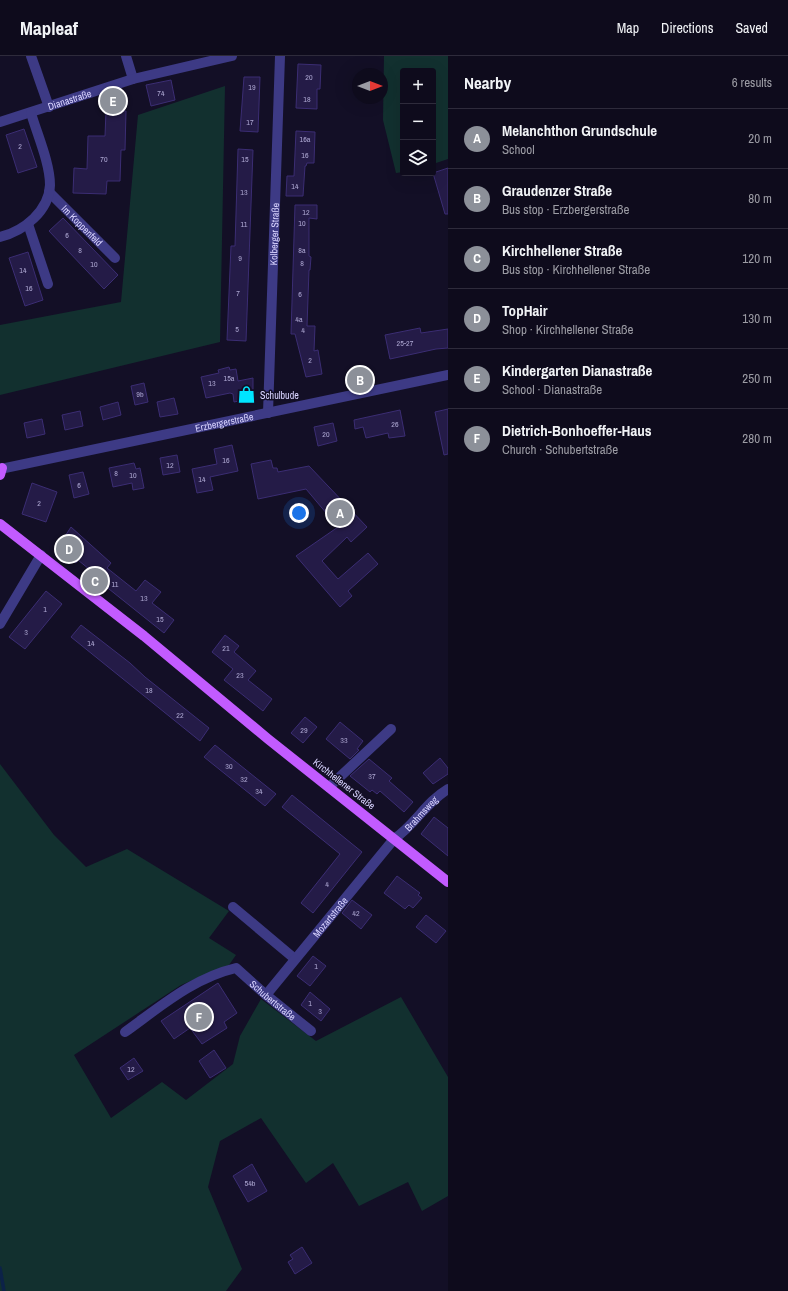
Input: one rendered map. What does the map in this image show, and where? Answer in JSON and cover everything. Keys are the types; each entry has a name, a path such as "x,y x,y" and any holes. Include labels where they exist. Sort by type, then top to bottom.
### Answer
{"main road":[{"name":"Kirchhellener Straße","path":"0,524 144,636 448,882"}],"street":[{"path":"32,56 49,107"},
{"path":"126,56 133,79"},
{"name":"Dianastraße","path":"0,122 133,79 232,56"},
{"name":"Kolberger Straße","path":"268,413 280,56"},
{"path":"0,237 13,233 28,224 40,211 49,192 47,167 31,113"},
{"name":"Im Koppenfeld","path":"49,192 116,258"},
{"path":"28,224 48,284"},
{"name":"Erzbergerstraße","path":"1,471 448,375"},
{"path":"0,624 41,555"},
{"path":"329,787 391,729"},
{"name":"Brahmsweg","path":"394,839 406,830 435,798 448,789"},
{"name":"Mozartstraße","path":"266,995 394,839"},
{"path":"233,908 295,959"},
{"name":"Schubertstraße","path":"125,1032 198,981 220,972 236,968 266,995 311,1031"}],"green space":[{"path":"384,56 448,56 448,159 436,163 436,68 400,68 400,172 396,173 383,120 383,104 388,104 388,68 384,68"},
{"path":"225,86 220,342 0,395 0,325 121,302 138,115"},
{"path":"0,764 54,835 86,867 127,849 229,911 209,938 236,955 229,965 181,985 74,1055 111,1118 162,1082 186,1100 233,1064 240,1036 261,999 316,1041 401,997 448,1077 448,1196 422,1211 408,1182 359,1206 333,1163 306,1183 261,1118 220,1141 208,1187 242,1269 226,1291 0,1291"}],"building":[{"path":"298,64 321,65 320,89 317,89 317,109 296,108"},
{"path":"244,77 260,77 258,132 240,131"},
{"path":"171,80 175,100 151,106 146,85"},
{"path":"106,111 126,111 125,150 121,150 120,181 107,181 106,194 73,193 74,168 87,169 88,136 105,136"},
{"path":"24,129 37,167 18,173 6,135"},
{"path":"296,131 315,132 314,163 307,163 305,166 303,196 286,196 287,176 294,176"},
{"path":"238,149 253,150 246,341 227,340 231,246 235,246"},
{"path":"448,168 448,214 445,214 434,176 436,176 436,172"},
{"path":"295,205 317,205 317,219 309,218 309,256 311,257 309,270 307,326 315,326 314,351 318,350 322,374 306,377 295,334 291,334"},
{"path":"63,218 118,275 104,289 49,231"},
{"path":"28,252 43,300 25,306 9,258"},
{"path":"420,328 421,333 448,329 448,348 436,349 390,359 385,335"},
{"path":"229,367 230,370 236,369 238,381 253,378 253,395 249,399 234,402 233,394 230,393 206,398 201,377 219,373 218,370"},
{"path":"144,383 148,402 135,405 131,386"},
{"path":"174,398 178,414 160,417 157,402"},
{"path":"118,402 121,415 103,420 100,407"},
{"path":"448,409 448,454 444,455 435,412"},
{"path":"400,410 405,436 389,438 388,433 366,438 363,427 355,429 354,420"},
{"path":"80,411 83,426 65,430 62,415"},
{"path":"42,419 45,434 27,438 24,423"},
{"path":"333,423 337,441 318,446 314,427"},
{"path":"232,445 238,471 210,477 213,490 197,493 192,469 217,464 214,449"},
{"path":"177,455 180,472 163,475 160,458"},
{"path":"271,460 273,468 277,468 278,472 309,466 367,527 351,542 347,537 322,561 338,579 368,553 378,564 348,591 352,596 340,607 296,556 338,527 306,489 258,499 251,464"},
{"path":"134,463 136,469 140,468 144,488 133,490 132,483 113,487 109,468"},
{"path":"83,472 89,494 74,498 69,475"},
{"path":"32,483 57,492 46,522 22,514"},
{"path":"71,527 111,563 107,568 136,591 145,580 161,592 152,603 174,620 164,633 104,585 106,583 78,560 76,563 58,547"},
{"path":"46,591 62,604 25,649 9,637"},
{"path":"81,625 209,728 200,741 71,637"},
{"path":"225,635 239,646 234,652 256,671 248,680 272,699 263,711 224,680 233,669 212,652"},
{"path":"305,717 317,727 303,743 291,733"},
{"path":"340,722 363,741 357,749 359,750 350,759 326,739"},
{"path":"215,745 276,794 265,806 204,757"},
{"path":"440,758 448,768 448,774 433,784 423,773"},
{"path":"369,759 392,778 389,781 413,802 404,812 380,791 377,794 372,790 370,792 350,776"},
{"path":"292,795 362,852 313,913 301,903 340,854 282,807"},
{"path":"434,817 448,828 448,856 421,834"},
{"path":"397,876 420,893 418,895 422,898 413,908 409,905 405,909 384,893"},
{"path":"352,900 372,915 361,929 342,913"},
{"path":"426,915 446,931 436,943 416,927"},
{"path":"313,956 326,966 310,986 297,976"},
{"path":"218,983 237,1013 224,1022 227,1028 202,1044 190,1028 174,1039 161,1021"},
{"path":"310,992 330,1009 321,1021 301,1005"},
{"path":"214,1050 226,1068 210,1078 199,1061"},
{"path":"134,1058 143,1071 128,1080 120,1068"},
{"path":"252,1164 267,1191 248,1202 233,1176"},
{"path":"302,1247 312,1263 295,1274 288,1262 293,1259 290,1255"}],"waterway":[{"path":"0,1268 4,1291"}],"place":[{"name":"Kindergarten Dianastraße","path":"113,101"},
{"name":"Graudenzer Straße","path":"360,380"},
{"name":"Schulbude","path":"247,395"},
{"name":"Melanchthon Grundschule","path":"340,513"},
{"name":"TopHair","path":"69,549"},
{"name":"Kirchhellener Straße","path":"95,581"},
{"name":"Dietrich-Bonhoeffer-Haus","path":"199,1017"}]}
